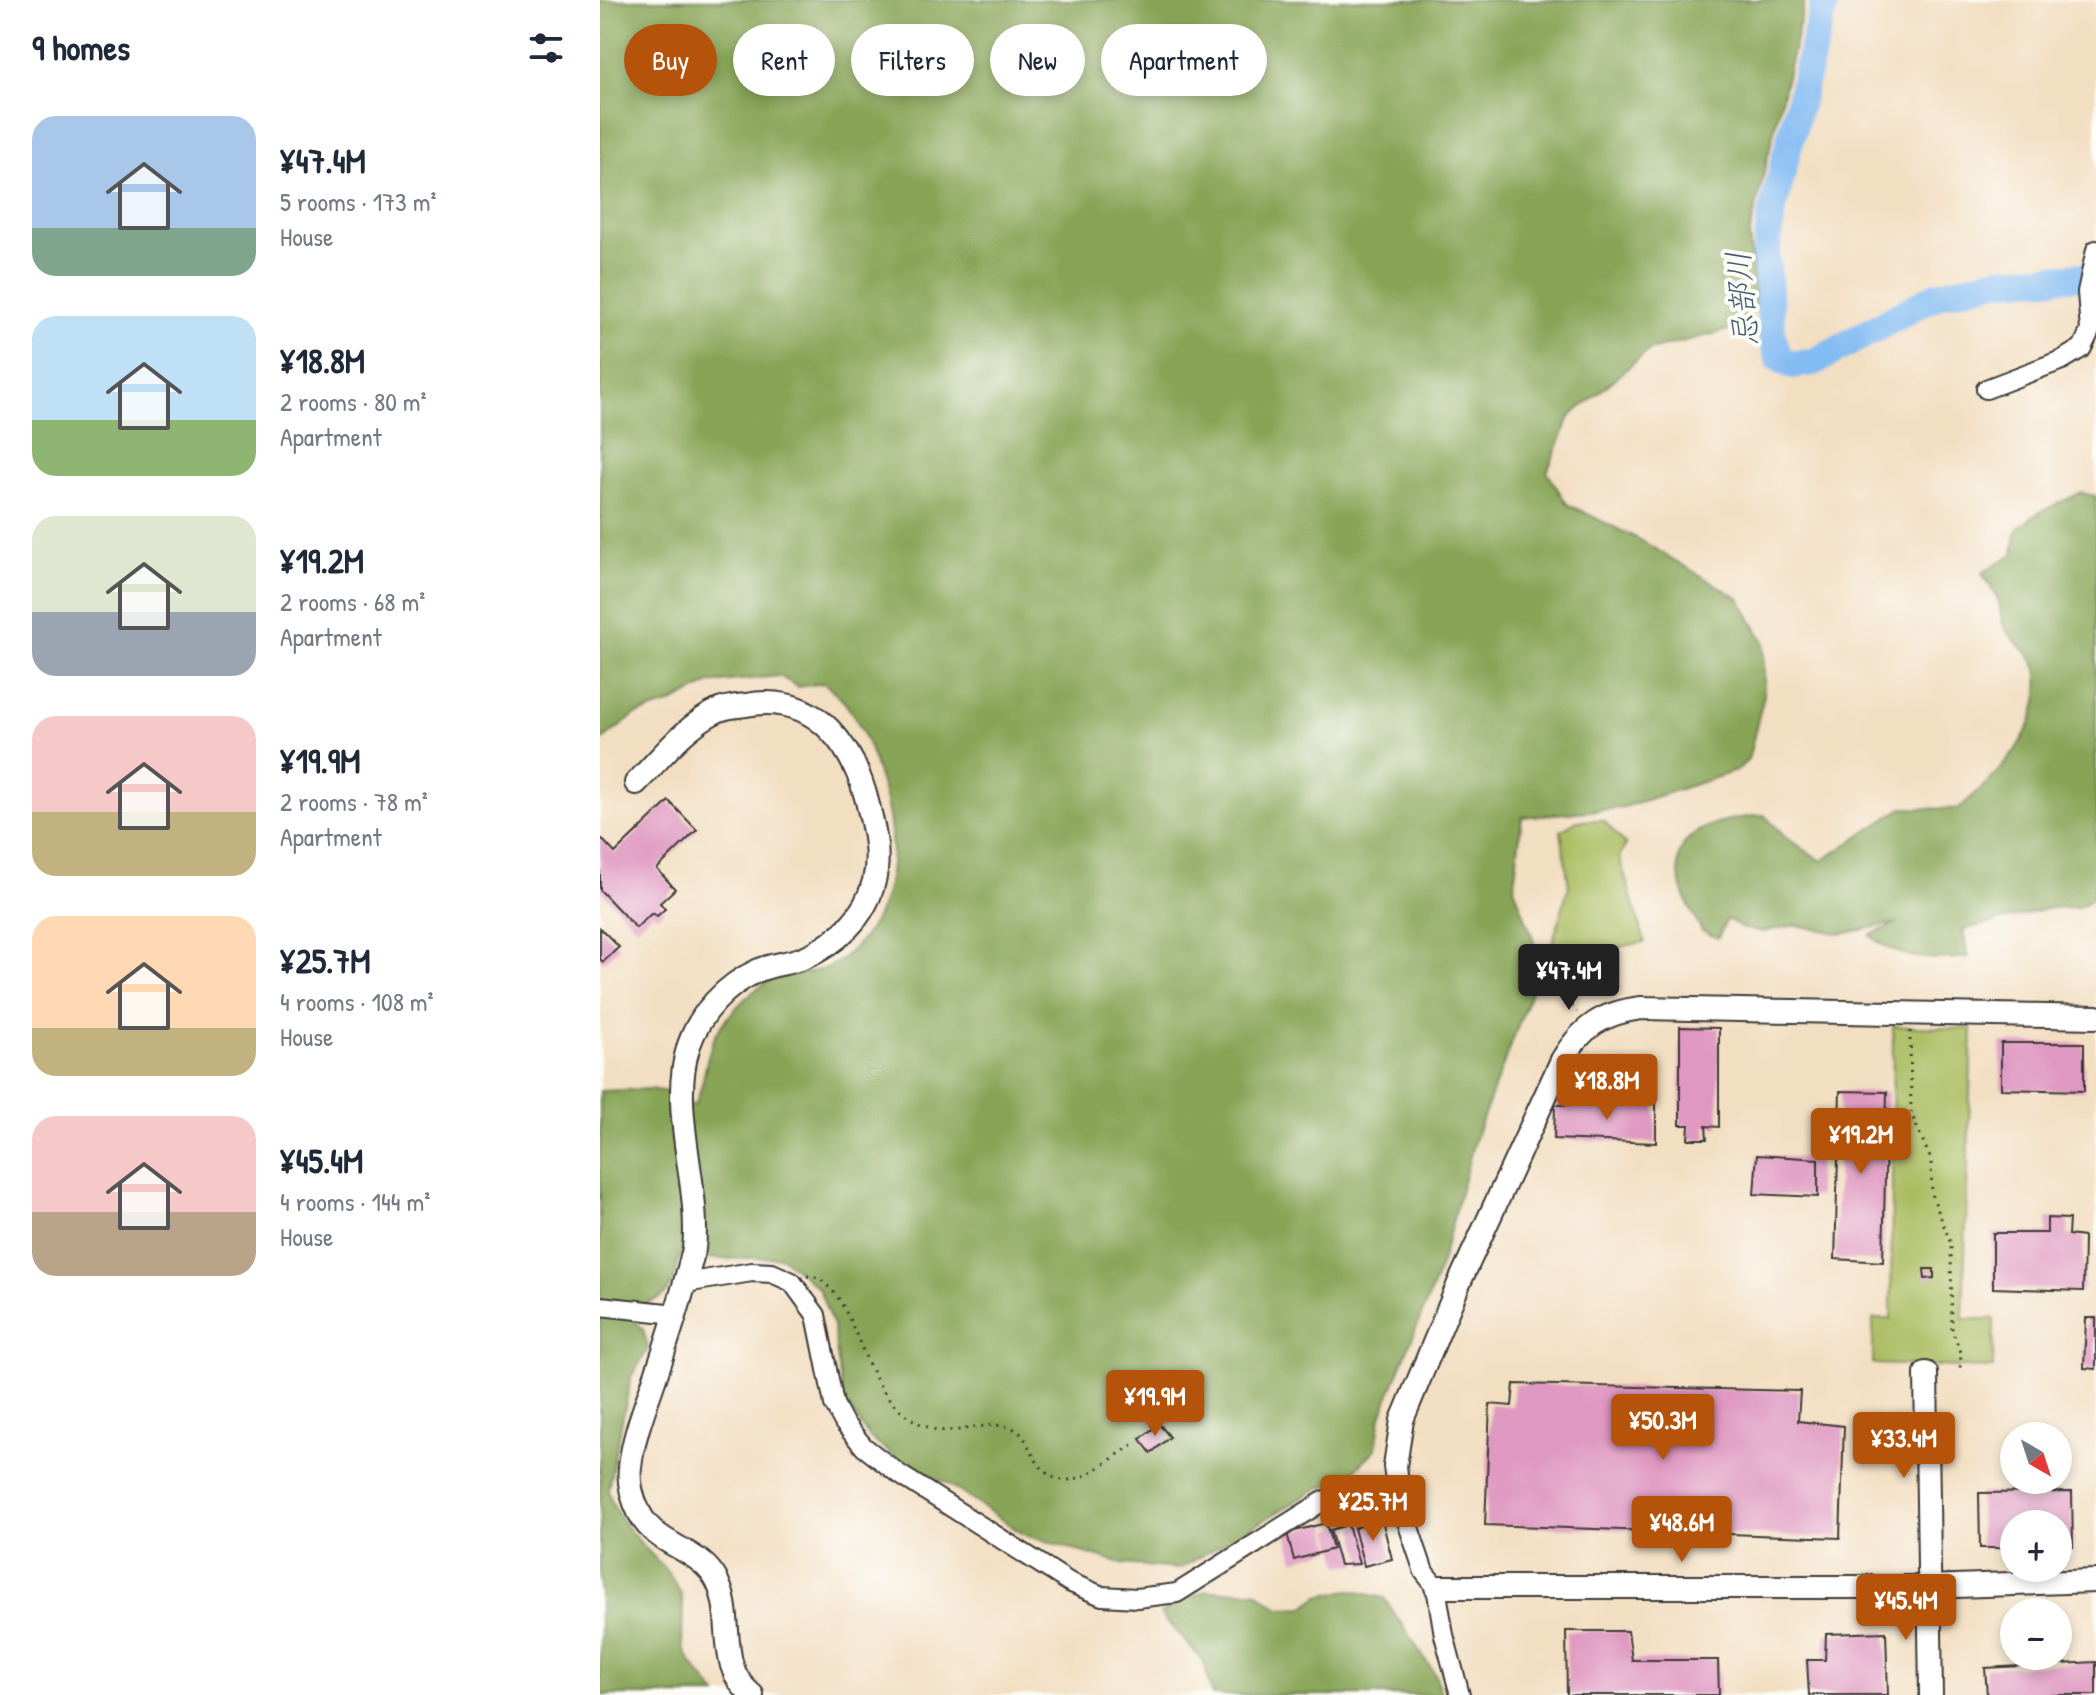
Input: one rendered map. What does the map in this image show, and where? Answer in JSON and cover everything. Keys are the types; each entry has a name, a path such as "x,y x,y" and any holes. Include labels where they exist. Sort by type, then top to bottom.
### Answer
{"street":[{"path":"1986,389 2062,360 2082,348 2090,331 2087,292 2094,254"},
{"path":"636,783 697,724 719,709 757,703 785,705 811,715 834,733 850,752 860,772 877,847 874,882 867,901 845,931 818,951 745,977 713,1003 694,1033 683,1087 696,1224 685,1283 639,1425 630,1467 631,1485 647,1526 670,1544 698,1557 717,1582 725,1608 728,1658 739,1681 752,1695"},
{"path":"1460,1695 1444,1635 1436,1587 1424,1572 1416,1553 1399,1498 1395,1466 1402,1420 1460,1281 1576,1036 1592,1022 1616,1011 1641,1008 2096,1017"},
{"path":"685,1283 752,1272 772,1273 792,1282 816,1315 834,1404 844,1423 864,1447 899,1474 1069,1582 1102,1596 1137,1598 1177,1593 1325,1500 1399,1498"},
{"path":"600,1306 676,1314"},
{"path":"1926,1373 1931,1695"},
{"path":"1436,1587 1927,1587 2096,1581"}],"path":[{"path":"1551,981 1581,1017"},
{"path":"1910,1020 1911,1113 1931,1160 1932,1195 1951,1244 1952,1331 1961,1352 1960,1369"},
{"path":"792,1282 807,1276 820,1278 839,1299 873,1380 882,1392 910,1417 936,1430 1011,1427 1022,1435 1041,1471 1050,1479 1064,1481 1082,1476 1134,1444"}],"green space":[{"path":"600,0 1805,0 1749,236 1756,305 1742,327 1649,350 1570,417 1547,472 1567,504 1638,539 1740,599 1764,642 1764,695 1748,760 1736,771 1621,808 1522,817 1514,887 1542,963 1474,1141 1439,1271 1381,1416 1376,1449 1341,1484 1321,1487 1179,1569 1122,1564 1025,1535 944,1481 926,1480 870,1438 843,1399 833,1326 819,1289 782,1257 718,1259 680,1255 675,1277 667,1291 655,1300 633,1306 629,1315 643,1329 648,1349 631,1377 608,1489 622,1521 674,1581 682,1601 685,1650 717,1695 600,1695 600,1091 651,1089 673,1093 680,1104 695,1105 716,1034 740,1004 769,982 836,963 856,946 871,927 888,883 891,835 882,787 862,730 846,705 824,683 798,687 779,676 710,683 672,703 635,715 600,742"},
{"path":"2080,493 2096,496 2096,877 2092,899 2079,907 2050,908 1963,930 1968,957 1916,957 1892,950 1870,935 1899,922 1842,934 1796,925 1762,932 1742,928 1727,919 1718,938 1702,931 1680,881 1678,862 1683,846 1693,834 1710,825 1764,815 1787,838 1822,861 1902,808 1958,809 2002,767 2025,734 2033,715 2038,696 2038,675 2033,660 2003,624 1998,600 1982,573 2013,554 2017,529 2038,513"},
{"path":"1603,820 1626,845 1619,857 1645,942 1595,955 1551,981 1544,972 1569,886 1561,831 1577,821"},
{"path":"1893,1026 1972,1029 1963,1319 1994,1319 1993,1368 1873,1364 1873,1319 1891,1319"},
{"path":"1349,1590 1384,1598 1436,1676 1441,1695 1212,1695 1204,1662 1160,1614 1175,1603 1207,1591 1255,1591 1280,1608 1304,1607 1319,1596"}],"building":[{"path":"669,801 697,830 657,869 675,889 660,903 665,909 657,916 652,913 636,928 600,890 600,837 615,853"},
{"path":"600,928 619,947 603,962 600,959"},
{"path":"1680,1027 1719,1028 1719,1127 1706,1126 1707,1139 1688,1139 1689,1125 1680,1125"},
{"path":"2001,1043 2084,1043 2084,1091 2001,1089"},
{"path":"1840,1091 1887,1092 1883,1262 1835,1259"},
{"path":"1656,1102 1656,1143 1554,1139 1555,1105"},
{"path":"1757,1155 1818,1159 1818,1197 1754,1194"},
{"path":"2047,1218 2069,1219 2068,1235 2084,1237 2083,1291 1993,1288 1993,1233 2047,1233"},
{"path":"1924,1269 1934,1269 1934,1278 1925,1279"},
{"path":"2086,1318 2096,1318 2096,1369 2084,1368"},
{"path":"1514,1384 1800,1391 1798,1421 1844,1426 1840,1538 1485,1525 1490,1404 1512,1406"},
{"path":"1159,1424 1170,1437 1151,1453 1140,1439"},
{"path":"2072,1492 2073,1547 2072,1510 2000,1510 2000,1548 1980,1548 1979,1493"},
{"path":"1382,1520 1392,1559 1364,1566 1354,1528"},
{"path":"1326,1523 1333,1549 1294,1560 1287,1533"},
{"path":"1348,1525 1359,1564 1340,1565 1330,1530"},
{"path":"1566,1631 1628,1631 1632,1660 1718,1660 1719,1695 1567,1695"},
{"path":"1886,1632 1888,1695 1809,1695 1807,1660 1825,1660 1826,1634"},
{"path":"2096,1662 2096,1695 1987,1695 1985,1668 2072,1670 2072,1663"}],"waterway":[{"name":"忌部川","path":"1825,0 1772,212 1766,254 1772,336 1779,358 1791,365 1814,362 1937,295 1997,280 2096,276"}]}
